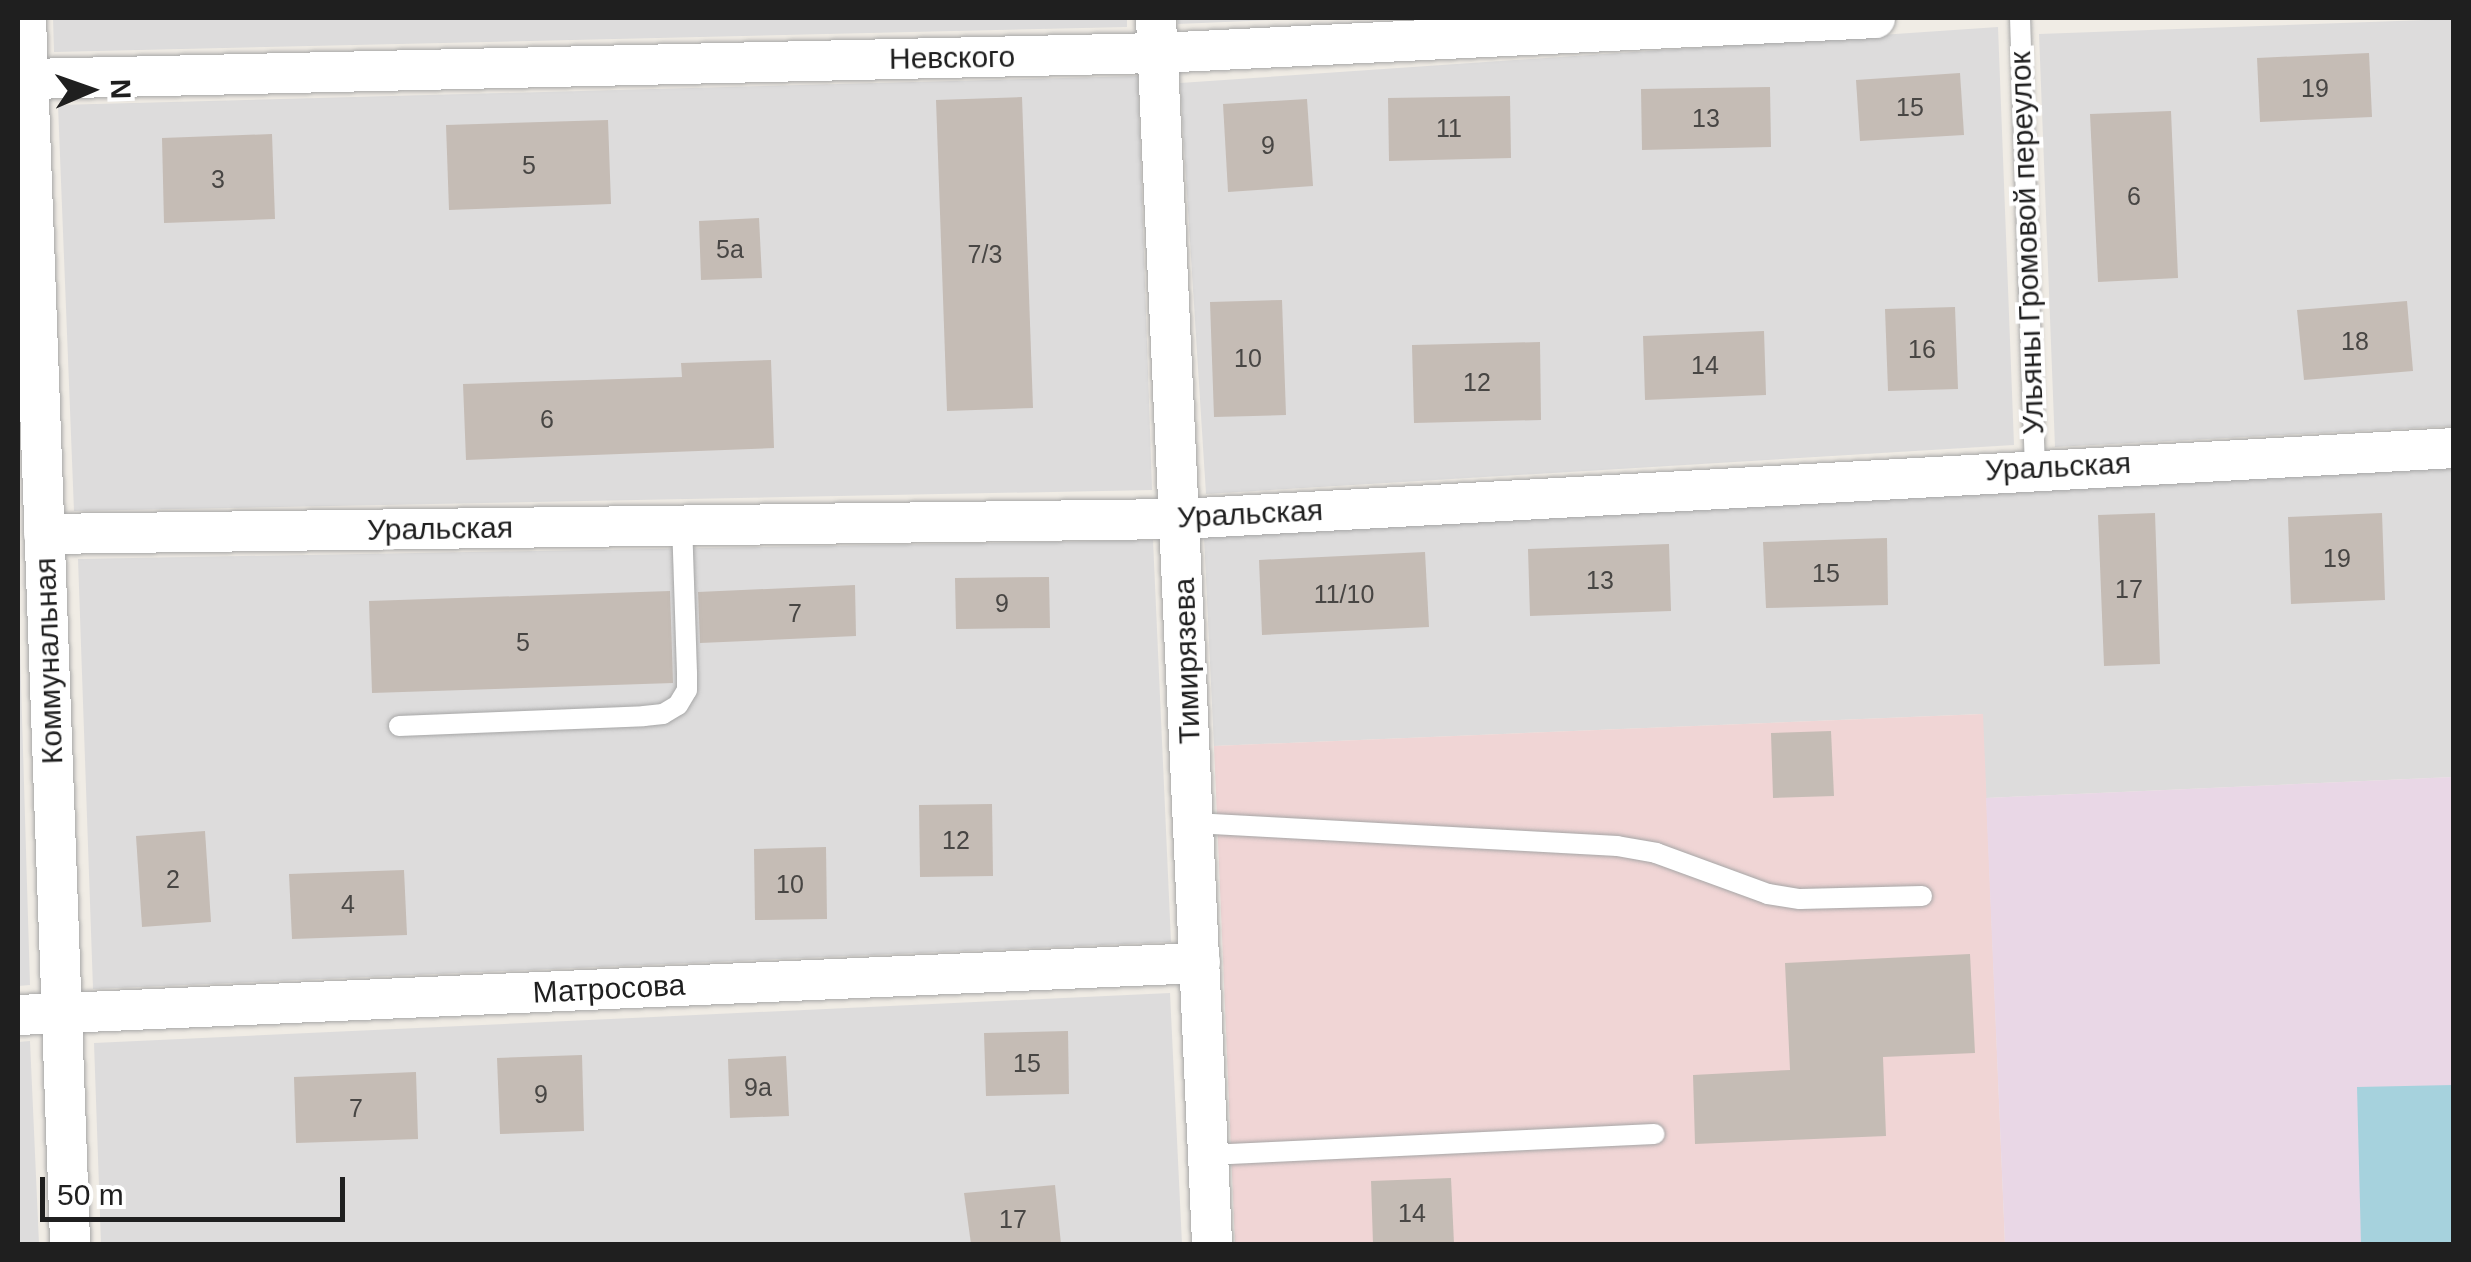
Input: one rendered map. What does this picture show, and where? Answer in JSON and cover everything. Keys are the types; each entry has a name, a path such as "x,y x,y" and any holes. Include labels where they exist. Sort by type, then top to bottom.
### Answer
{"street":[{"name":"Коммунальная","path":"26,18 23,80 70,1244"},
{"name":"Невского","path":"23,80 1157,35 1874,18"},
{"name":"Тимирязева","path":"1157,35 1212,1244"},
{"name":"Уральская","path":"44,534 1181,519 2034,468 2454,448"},
{"name":"Матросова","path":"18,1015 1200,963"}],"lane":[{"name":"Ульяны Громовой переулок","path":"2020,18 2034,468"},
{"path":"398,726 644,716 663,714 678,705 687,690 688,672 682,526"},
{"path":"1194,823 1617,846 1656,853 1768,894 1800,899 1922,896"},
{"path":"1208,1155 1656,1134"}],"shaded area":[{"path":"53,18 1127,18 1127,27 54,52"},
{"path":"1177,18 1321,18 1178,24"},
{"path":"2453,19 2453,426 2055,447 2039,34"},
{"path":"1998,27 2014,445 1206,494 1180,83"},
{"path":"1138,76 1152,490 74,511 58,105"},
{"path":"2453,468 2453,777 1986,798 1982,714 1214,746 1204,536 2041,487"},
{"path":"1153,540 1171,942 93,989 78,559"},
{"path":"18,582 30,985 18,986"},
{"path":"1983,714 2005,1244 1235,1244 1214,746"},
{"path":"2453,777 2453,1244 2005,1244 1986,798"},
{"path":"1170,993 1182,1244 101,1244 94,1043"},
{"path":"30,1041 39,1244 18,1244 18,1042"}],"water":[{"path":"2453,1085 2453,1244 2361,1244 2357,1087"}],"building":[{"path":"2369,53 2372,117 2260,122 2257,58"},
{"path":"1960,73 1964,135 1860,141 1856,80"},
{"path":"1770,87 1771,147 1642,150 1641,89"},
{"path":"1510,96 1511,158 1389,161 1388,98"},
{"path":"1022,97 1033,408 947,411 936,100"},
{"path":"1307,99 1313,186 1228,192 1223,104"},
{"path":"2171,111 2178,278 2098,282 2090,114"},
{"path":"608,120 611,204 449,210 446,125"},
{"path":"272,134 275,219 164,223 162,138"},
{"path":"759,218 762,278 701,280 699,221"},
{"path":"1282,300 1286,415 1214,417 1210,302"},
{"path":"2407,301 2413,371 2304,380 2297,310"},
{"path":"1955,307 1958,389 1888,391 1885,309"},
{"path":"1764,331 1766,395 1645,400 1643,336"},
{"path":"1540,342 1541,420 1414,423 1412,345"},
{"path":"771,360 774,448 466,460 463,384 682,377 681,363"},
{"path":"2155,513 2160,664 2104,666 2098,515"},
{"path":"2382,513 2385,600 2291,604 2288,517"},
{"path":"1887,538 1888,605 1766,608 1763,542"},
{"path":"1669,544 1671,611 1530,616 1528,549"},
{"path":"1425,552 1429,627 1262,635 1259,560"},
{"path":"1049,577 1050,628 956,629 955,578"},
{"path":"855,585 856,636 700,643 698,592"},
{"path":"670,591 673,683 372,693 369,601"},
{"path":"1831,731 1834,796 1773,798 1771,733"},
{"path":"992,804 993,876 920,877 919,805"},
{"path":"205,831 211,922 142,927 136,836"},
{"path":"826,847 827,919 755,920 754,849"},
{"path":"404,870 407,935 292,939 289,874"},
{"path":"1970,954 1975,1053 1883,1057 1886,1136 1695,1144 1693,1075 1790,1070 1785,963"},
{"path":"1068,1031 1069,1094 986,1096 984,1033"},
{"path":"582,1055 584,1131 500,1134 497,1058"},
{"path":"786,1056 789,1116 730,1118 728,1059"},
{"path":"416,1072 418,1139 296,1143 294,1077"},
{"path":"1451,1178 1454,1244 1373,1244 1371,1181"},
{"path":"1055,1185 1061,1244 971,1244 964,1193"}]}
